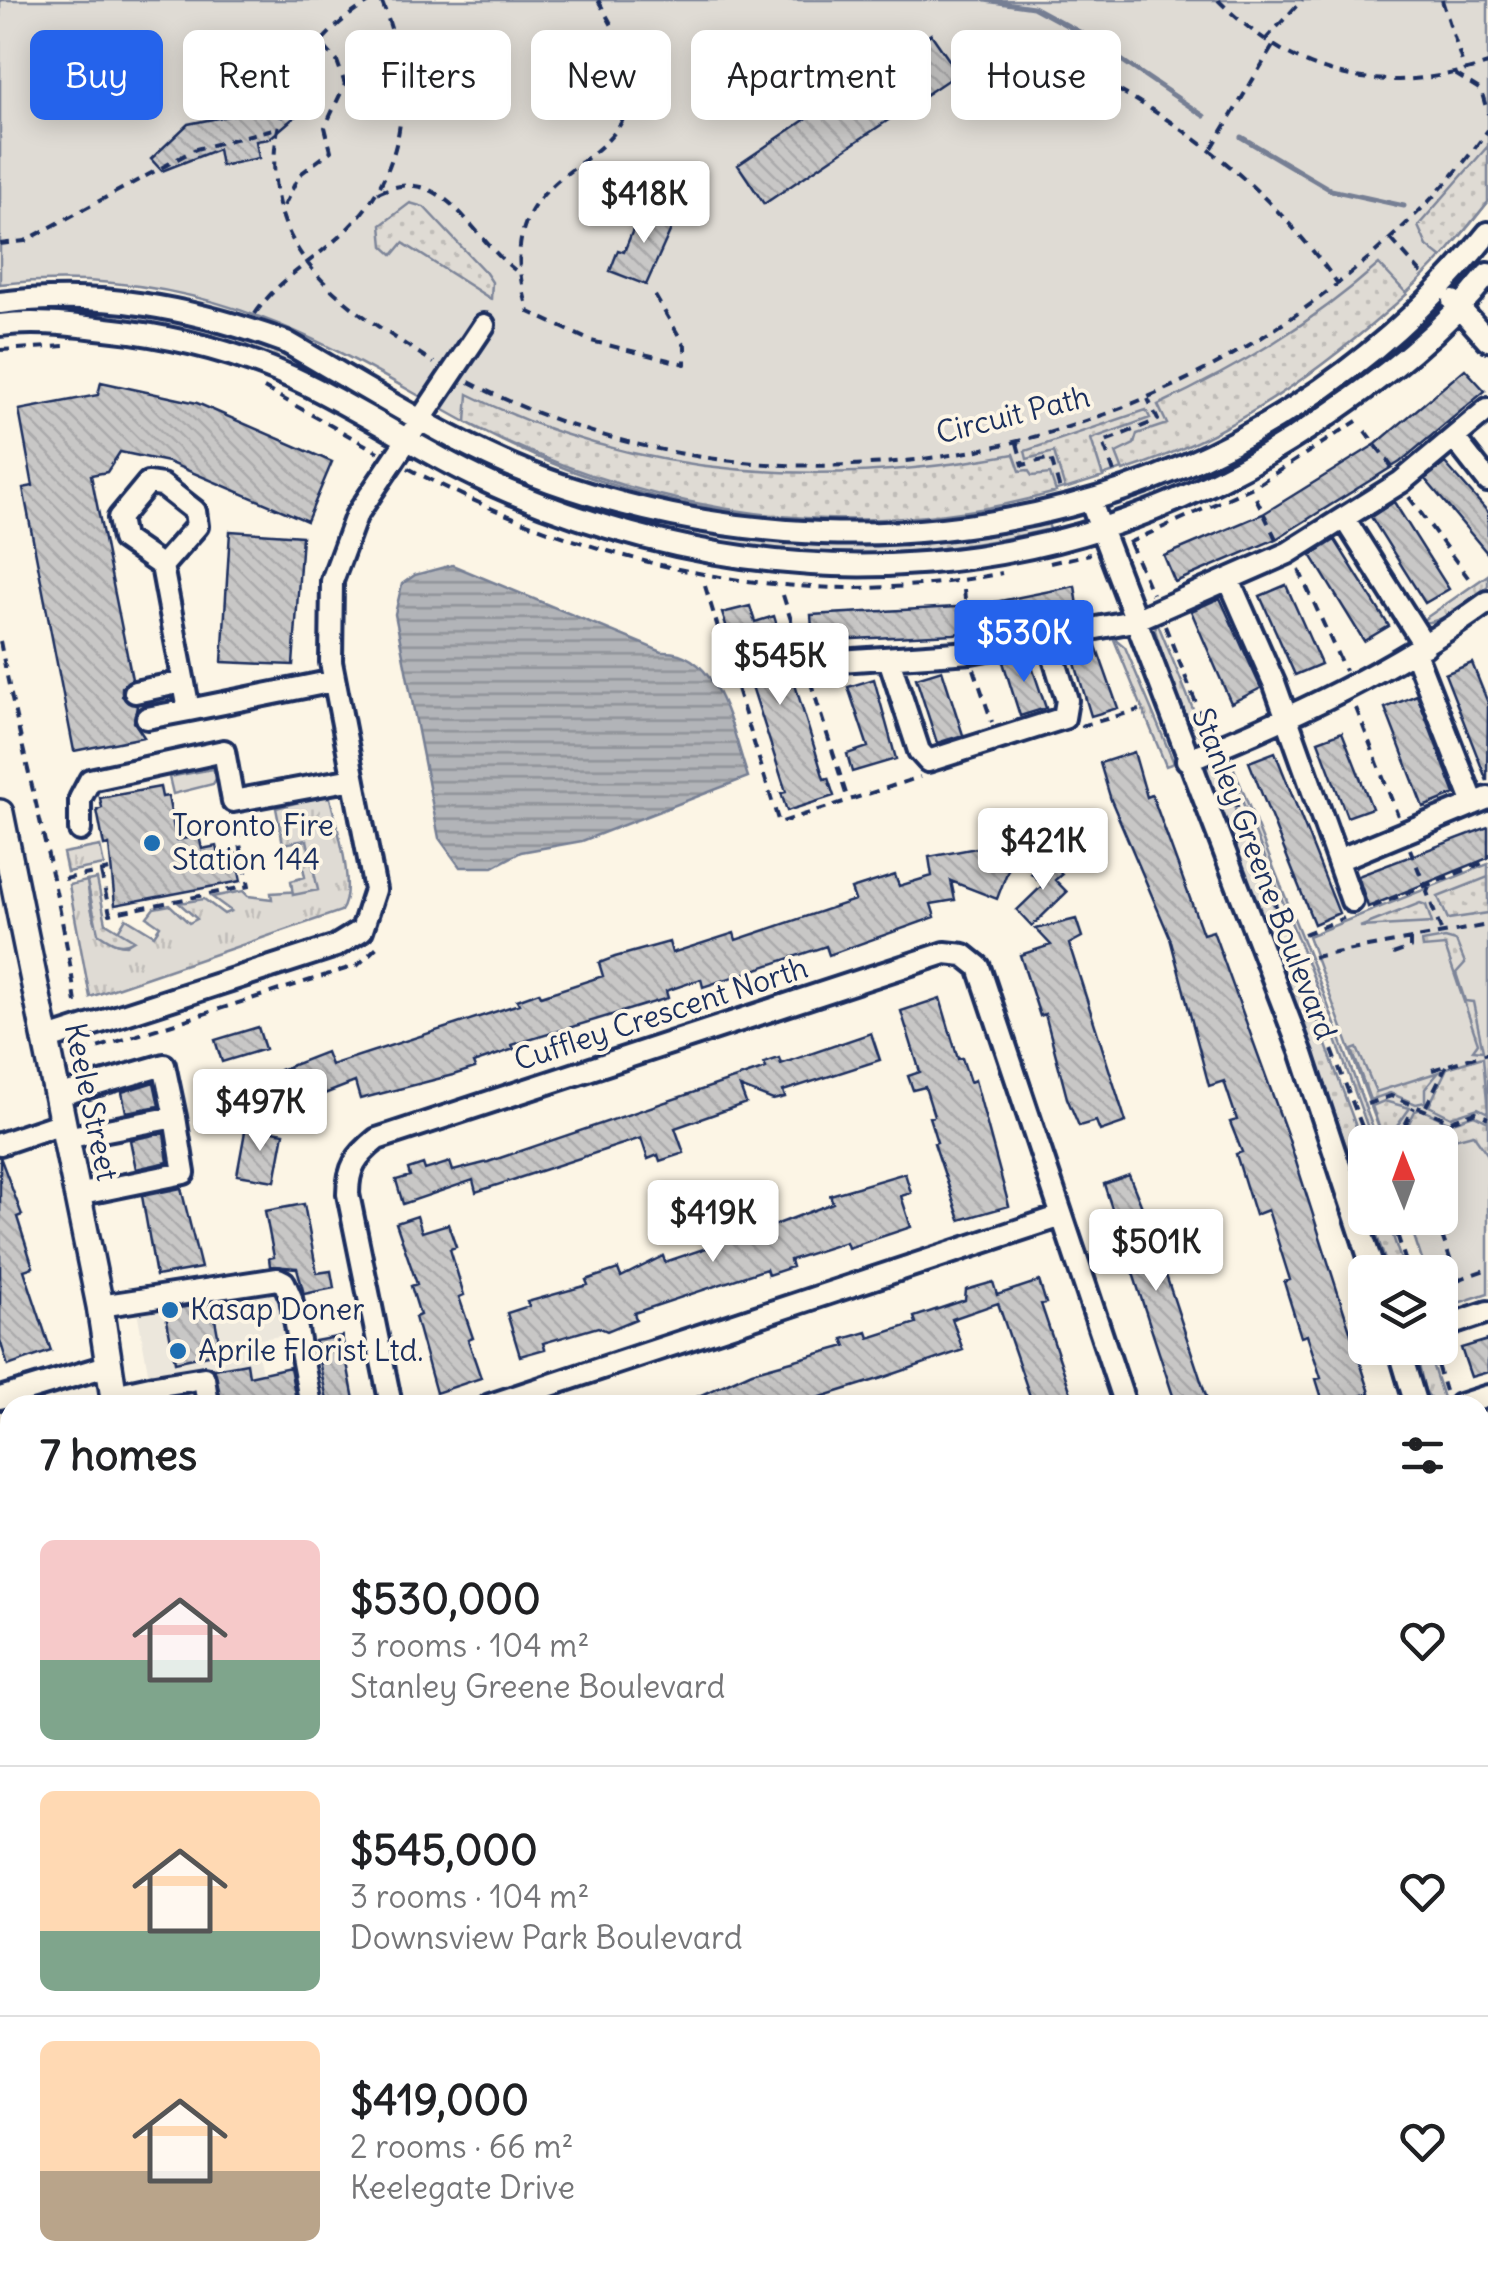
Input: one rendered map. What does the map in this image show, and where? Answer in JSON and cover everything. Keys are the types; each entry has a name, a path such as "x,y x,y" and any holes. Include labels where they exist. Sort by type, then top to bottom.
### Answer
{"main road":[{"name":"Keele Street","path":"0,813 100,1306 113,1395"}],"street":[{"path":"0,303 71,296 124,300 218,320 286,342 482,453 564,486 685,520 759,531 923,534 1090,500 1200,458 1246,435 1380,343 1440,290 1488,233"},
{"path":"0,325 61,324 155,334 246,359 304,383 466,472 557,511 677,548 820,566 928,564 1098,530 1182,500 1258,464 1361,393 1428,339 1488,274"},
{"path":"1440,290 1488,340"},
{"path":"45,1040 336,946 362,930 375,890 334,681 328,622 332,581 341,545 375,484 484,326"},
{"path":"825,662 971,652 1133,621 1278,558 1401,482 1488,409"},
{"path":"1455,438 1488,481"},
{"name":"Stanley Greene Boulevard","path":"1090,500 1098,530 1302,1054 1368,1255"},
{"path":"1338,860 1481,801 1420,650 1344,518"},
{"path":"162,566 189,710"},
{"path":"1230,580 1359,908"},
{"path":"1187,760 1286,718 1420,650 1488,602"},
{"path":"889,659 923,760 936,760 1064,718 1068,700 1048,639"},
{"path":"147,718 334,681"},
{"path":"135,692 184,682"},
{"path":"80,830 80,798 90,780 139,766 224,750 233,801 353,778"},
{"name":"Cuffley Crescent North","path":"389,1395 348,1194 348,1170 361,1152 378,1140 921,960 964,955 979,968 1062,1216"},
{"path":"57,1096 164,1064 184,1173 77,1195"},
{"path":"0,1144 64,1131 175,1117"},
{"path":"520,1395 1062,1216 1122,1395"},
{"path":"100,1306 278,1279 290,1298 309,1395"},
{"path":"1458,1322 1488,1312"},
{"path":"10,1395 110,1365"},
{"path":"1404,1365 1413,1395"},
{"path":"159,1395 204,1378 207,1395"}],"path":[{"path":"325,37 374,0"},
{"path":"253,318 271,291 346,231 378,193 399,136 404,79 400,52 381,0"},
{"path":"515,270 530,212 554,183 618,128 628,108 629,67 598,0"},
{"path":"1218,0 1273,46 1315,68 1355,79 1397,82 1456,74 1488,64"},
{"path":"1265,40 1302,0"},
{"path":"1442,0 1465,71"},
{"path":"1212,148 1273,46"},
{"path":"282,209 299,175 323,161 331,151 325,126 345,84 338,60 325,47"},
{"path":"1456,74 1481,90 1488,114"},
{"path":"1121,90 1212,148 1310,245 1338,284"},
{"path":"279,120 275,162 282,209 305,260 354,308 442,368"},
{"path":"0,244 26,241 196,150 277,128"},
{"name":"Circuit Path","path":"462,378 524,410 568,425 639,446 711,459 838,466 930,460 1017,443 1148,399 1224,362 1282,326 1391,238 1488,130"},
{"path":"378,193 411,182 436,190 515,270 528,312 591,341 685,364 684,346 650,289"},
{"path":"1391,238 1440,290"},
{"path":"0,350 69,346"},
{"path":"262,388 379,453"},
{"path":"1116,478 1103,442 1158,420 1148,399"},
{"path":"1365,431 1390,465"},
{"path":"1017,443 1023,466 1051,458 1062,494"},
{"path":"1256,498 1275,536"},
{"path":"1412,501 1472,583"},
{"path":"1130,542 1210,736"},
{"path":"1297,566 1339,658"},
{"path":"705,586 779,822 933,773"},
{"path":"964,590 970,643"},
{"path":"784,595 848,800"},
{"path":"0,640 22,753 63,914 76,1004"},
{"path":"971,660 995,731"},
{"path":"1356,708 1396,812"},
{"path":"1070,729 1139,710"},
{"path":"1218,757 1361,1125"},
{"path":"101,872 110,914 248,886 235,818"},
{"path":"1412,853 1442,933"},
{"path":"1304,934 1359,908 1425,888 1488,861"},
{"path":"64,879 114,870"},
{"path":"1313,957 1488,926"},
{"path":"1465,930 1468,942"},
{"path":"1393,954 1410,948 1410,939"},
{"path":"81,1053 358,964 377,947"},
{"path":"1432,1070 1488,1052"},
{"path":"1426,1107 1446,1066"},
{"path":"1367,1104 1391,1096 1414,1107 1426,1107 1451,1121 1476,1112 1488,1118"},
{"path":"1405,1125 1414,1107"},
{"path":"1458,1279 1488,1268"},
{"path":"1437,1365 1446,1395"}],"shaded area":[{"path":"452,565 697,664 721,697 748,777 582,841 521,852 493,867 460,867 439,838 395,614 402,584 415,575"},
{"path":"277,1283 293,1334 255,1340 267,1395 152,1395 136,1305"}],"green space":[{"path":"0,0 1488,0 1488,202 1398,301 1294,383 1179,446 1056,490 927,515 796,518 665,499 537,457 341,353 237,309 120,284 0,284"},
{"path":"1488,146 1488,202 1442,258 1427,246 1418,226"},
{"path":"410,203 424,207 486,273 492,282 491,299 403,243 393,255 383,246 381,225"},
{"path":"1379,264 1407,294 1343,349 1238,420 1163,457 1123,471 1116,453 1134,444 1137,434 1167,424 1158,405 1273,343"},
{"path":"60,307 185,324 305,364 302,372 184,330 92,315 60,314"},
{"path":"1411,326 1416,331 1317,411 1228,463 1224,457 1346,381"},
{"path":"468,394 533,423 600,445 667,460 805,473 944,465 1014,454 1020,471 1028,470 1032,476 1050,474 1056,492 981,509 905,518 830,519 755,513 680,500 607,480 535,454 466,422"},
{"path":"1146,410 1150,418 1091,439 1103,477 1065,489 1054,452 1027,459 1025,451"},
{"path":"520,479 649,520 781,542 914,543 1048,523 1050,529 910,552 844,554 780,550 652,528 517,486"},
{"path":"1488,575 1488,586 1455,610 1437,620 1420,622"},
{"path":"1157,622 1204,736 1186,729 1155,630"},
{"path":"1113,637 1125,647 1174,763 1166,766"},
{"path":"1228,754 1318,978 1372,1125 1367,1125 1314,979 1224,756"},
{"path":"1215,759 1286,936 1273,941 1207,780 1207,768"},
{"path":"213,769 217,777 213,784 173,794 169,777"},
{"path":"322,796 330,798 344,856 347,888 341,911 90,997 69,885 87,881 92,913 100,931 115,943 126,945 133,940 118,931 126,918 154,935 160,926 147,917 154,908 170,905 189,923 197,919 179,903 204,899 224,914 231,911 212,897 243,891 248,896 272,899 271,893 317,890 306,840 283,844 276,808"},
{"path":"307,840 318,890 293,895 291,881 305,877 298,842"},
{"path":"100,846 104,865 67,872 63,853"},
{"path":"1488,864 1488,1293 1458,1303 1458,1255 1420,1255 1414,1235 1458,1235 1458,1125 1378,1125 1308,936"},
{"path":"1488,877 1488,913 1448,919 1438,897"},
{"path":"97,879 106,923 134,940 129,943 120,944 98,933 87,881"},
{"path":"1420,903 1426,905 1432,923 1360,927"},
{"path":"1286,936 1355,1125 1348,1125 1348,1151 1273,941"},
{"path":"1445,938 1456,941 1465,963 1456,973 1465,1001 1473,1002 1483,1051 1473,1050 1478,1043 1445,946 1423,948 1422,942"},
{"path":"1357,1048 1376,1092 1439,1072 1425,1089 1425,1102 1416,1104 1390,1093 1370,1100 1352,1050"},
{"path":"1483,1057 1488,1113 1478,1108 1451,1117 1429,1106 1447,1068"},
{"path":"1384,1101 1410,1108 1398,1125 1378,1125 1372,1106"},
{"path":"1421,1109 1450,1123 1474,1115 1488,1122 1488,1155 1473,1134 1458,1138 1458,1125 1408,1125 1415,1111"},
{"path":"1377,1235 1393,1235 1399,1255 1383,1255"},
{"path":"1419,1365 1432,1365 1442,1395 1428,1395"}],"building":[{"path":"931,34 951,63 951,78 931,91"},
{"path":"208,120 291,120 269,139 256,141 259,158 221,166 218,149 162,171 151,159 188,124"},
{"path":"804,120 888,120 764,204 738,165"},
{"path":"643,205 676,218 646,285 610,271 618,250 624,252"},
{"path":"1465,369 1485,391 1400,462 1276,539 1175,582 1164,556 1263,514 1376,444"},
{"path":"101,382 197,403 332,462 307,521 168,462 120,452 107,472 91,475 132,679 122,687 122,696 137,706 134,722 144,737 74,751 23,488 33,486 19,410 98,395"},
{"path":"1445,463 1488,512 1488,554 1425,479"},
{"path":"1394,502 1449,589 1425,603 1371,517"},
{"path":"230,531 302,536 293,665 222,662"},
{"path":"1335,540 1389,626 1364,641 1311,555"},
{"path":"1286,585 1321,664 1295,675 1260,596"},
{"path":"1075,586 1079,612 954,634 813,641 811,615 975,606"},
{"path":"1220,598 1261,688 1231,703 1191,611"},
{"path":"750,606 755,622 774,616 824,779 828,778 834,796 787,811 781,793 786,792 734,630 728,631 722,613"},
{"path":"1095,643 1118,708 1091,716 1071,650"},
{"path":"1028,655 1046,708 1020,716 1003,662"},
{"path":"1472,663 1488,703 1487,781 1445,674"},
{"path":"942,670 963,735 937,743 916,678"},
{"path":"874,679 896,759 852,772 847,754 868,747 848,687"},
{"path":"1417,695 1455,794 1423,807 1385,708"},
{"path":"1342,732 1372,808 1347,817 1318,741"},
{"path":"1134,752 1147,797 1152,795 1203,934 1213,931 1288,1137 1348,1324 1348,1365 1361,1365 1370,1393 1321,1395 1316,1379 1321,1378 1307,1335 1301,1337 1284,1282 1290,1280 1268,1210 1255,1215 1236,1154 1242,1152 1230,1122 1237,1120 1224,1081 1209,1086 1170,938 1111,800 1100,763"},
{"path":"1275,752 1339,913 1314,924 1249,762"},
{"name":"Toronto Fire Station 144","path":"160,787 162,797 168,796 176,840 199,836 202,849 217,846 219,855 235,852 241,881 115,905 109,845 104,846 97,810 102,808 100,798"},
{"path":"1488,827 1488,858 1368,907 1358,876"},
{"path":"976,848 1011,862 997,899 951,881 955,900 931,904 935,917 829,955 826,946 703,987 701,979 666,991 668,998 512,1045 514,1049 473,1063 475,1068 360,1099 355,1082 294,1106 280,1070 326,1052 331,1065 519,1004 517,1000 539,992 541,996 603,976 599,963 615,957 669,942 672,953 734,933 736,940 855,900 851,889 895,875 899,886 932,876 929,857"},
{"path":"1046,858 1062,874 1055,880 1067,892 1032,926 1017,910 1043,885 1031,873"},
{"path":"1076,919 1082,937 1069,944 1126,1122 1100,1131 1096,1121 1079,1126 1067,1098 1045,1014 1040,1016 1020,955 1051,945 1036,929"},
{"path":"940,998 958,1059 962,1058 970,1082 975,1080 1009,1206 960,1220 934,1143 937,1142 929,1117 934,1116 925,1087 913,1090 908,1076 920,1072 901,1011"},
{"path":"258,1027 265,1049 222,1062 215,1040"},
{"path":"871,1033 880,1060 783,1091 785,1097 773,1100 740,1087 746,1103 675,1128 684,1153 660,1161 658,1155 648,1159 641,1138 476,1192 473,1180 403,1204 396,1180 410,1176 408,1169 423,1164 425,1170 450,1162 453,1171 488,1162 766,1068 764,1063 779,1058 781,1064"},
{"path":"154,1082 159,1106 126,1112 122,1092"},
{"path":"246,1126 284,1133 275,1181 237,1175"},
{"path":"164,1133 168,1162 136,1169 130,1140"},
{"path":"0,1157 22,1215 17,1217 33,1267 24,1270 51,1351 8,1366 0,1340"},
{"path":"905,1173 911,1193 901,1196 911,1227 848,1248 846,1242 790,1260 792,1267 768,1275 766,1269 634,1313 636,1319 607,1331 598,1327 543,1343 545,1349 520,1356 507,1313 529,1306 527,1302 588,1285 586,1280 618,1269 621,1277 663,1256 665,1262 775,1225 833,1203 830,1195"},
{"path":"1129,1175 1206,1395 1173,1395 1104,1184"},
{"path":"181,1188 201,1268 156,1276 142,1196"},
{"path":"304,1204 317,1273 331,1271 334,1288 304,1294 297,1268 270,1266 269,1258 274,1257 265,1211"},
{"path":"417,1216 422,1232 448,1224 456,1247 450,1249 464,1295 459,1297 473,1338 468,1340 481,1378 436,1393 415,1317 420,1315 411,1286 417,1284 396,1223"},
{"path":"1039,1281 1046,1303 1041,1304 1072,1395 1030,1395 998,1303 952,1319 963,1350 827,1395 701,1395 752,1372 846,1346 843,1339 867,1332 869,1338 916,1323 914,1317 965,1300 966,1290 993,1282 997,1295"},
{"path":"212,1303 221,1352 175,1362 165,1310"},
{"path":"342,1336 353,1395 326,1395 315,1341"},
{"path":"1488,1340 1488,1372 1471,1377 1461,1348"},
{"path":"247,1363 249,1376 290,1367 295,1395 220,1395 214,1369"}],"waterway":[{"path":"985,0 1033,7 1083,34 1204,116"},
{"path":"1241,137 1331,190 1404,206"}],"place":[{"name":"Toronto Fire Station 144","path":"152,843"},
{"name":"Kasap Doner","path":"170,1310"},
{"name":"Aprile Florist Ltd.","path":"178,1351"}]}
